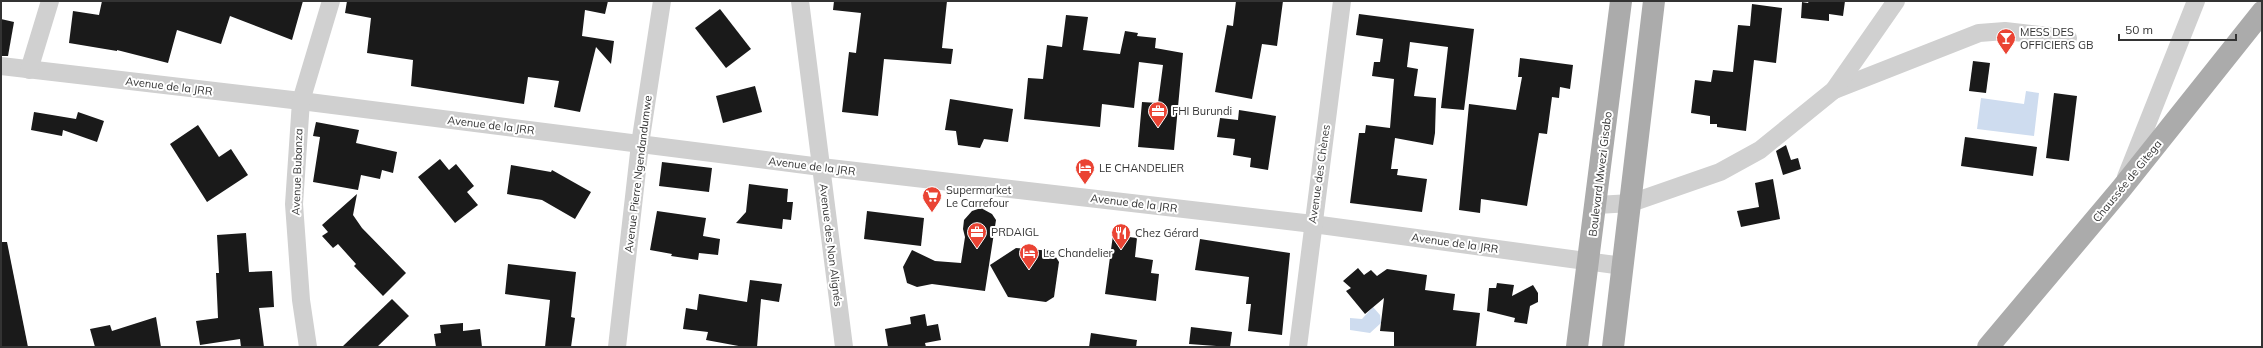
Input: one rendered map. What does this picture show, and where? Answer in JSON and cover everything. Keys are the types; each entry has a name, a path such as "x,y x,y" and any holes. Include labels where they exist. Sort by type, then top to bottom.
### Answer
{"main road":[{"name":"Boulevard Mwezi Gisabo","path":"1578,347 1621,1"},
{"path":"1613,347 1654,1"},
{"name":"Chaussée de Gitega","path":"1988,347 2121,189 2262,12"}],"street":[{"path":"29,70 50,1"},
{"name":"Avenue Bubanza","path":"308,347 301,300 294,204 301,101 331,1"},
{"name":"Avenue Pierre Ngendandumwe","path":"617,347 640,144 662,1"},
{"name":"Avenue des Non Alignés","path":"800,1 844,347"},
{"name":"Avenue des Chènes","path":"1298,347 1342,1"},
{"path":"1596,204 1631,204 1720,172 1760,150 1834,90 1896,1"},
{"path":"2121,189 2196,1"},
{"path":"1834,90 1979,33 2004,31 2068,38"},
{"name":"Avenue de la JRR","path":"1,66 301,101 821,167 1313,224 1623,266"}],"water":[{"path":"2026,91 2039,93 2034,136 1977,129 1981,98 2024,104"},
{"path":"1373,307 1380,315 1381,323 1370,333 1350,330 1350,318 1362,319"}],"building":[{"path":"102,1 303,1 292,40 230,16 221,44 177,30 168,63 117,50 69,43 73,11 99,15"},
{"path":"347,1 608,1 605,14 585,10 582,36 614,41 611,64 596,47 580,112 554,107 559,81 528,77 524,104 411,86 413,60 367,53 371,18 345,13"},
{"path":"834,1 947,1 942,48 953,49 951,64 884,59 878,116 842,112 849,52 856,53 861,13 833,10"},
{"path":"1236,1 1283,1 1277,46 1262,44 1252,99 1215,92 1227,25 1233,26"},
{"path":"1809,1 1845,1 1843,16 1829,14 1829,21 1801,18 1802,2 1808,3"},
{"path":"1752,4 1782,8 1776,63 1754,60 1746,131 1717,127 1717,124 1710,124 1710,116 1691,113 1695,80 1711,82 1713,70 1733,72 1738,25 1750,26"},
{"path":"720,9 751,49 726,68 695,28"},
{"path":"1359,14 1474,29 1464,110 1441,108 1448,47 1410,42 1407,67 1418,69 1414,96 1436,98 1435,133 1433,145 1395,138 1391,169 1398,169 1397,175 1427,179 1422,212 1350,203 1359,133 1365,133 1366,125 1390,128 1394,79 1372,76 1374,62 1380,62 1383,39 1356,35"},
{"path":"1066,15 1088,17 1083,50 1120,54 1125,31 1138,33 1137,36 1156,38 1155,48 1183,53 1174,150 1138,147 1142,102 1158,103 1163,65 1139,62 1134,108 1102,104 1100,127 1024,119 1028,78 1043,79 1047,45 1062,47"},
{"path":"1,19 14,22 8,56 1,56"},
{"path":"1520,58 1573,65 1570,89 1560,87 1559,98 1552,97 1547,134 1539,133 1527,206 1481,199 1480,213 1459,210 1469,104 1516,110 1522,77 1518,77"},
{"path":"1973,61 1990,63 1986,93 1969,91"},
{"path":"755,86 762,112 723,123 716,96"},
{"path":"2054,93 2077,96 2069,161 2046,158"},
{"path":"950,99 1013,109 1008,142 984,139 980,148 958,145 956,131 945,130"},
{"path":"1239,110 1276,116 1268,170 1250,167 1251,158 1233,155 1235,139 1217,137 1220,118 1238,120"},
{"path":"34,112 76,119 78,112 104,121 97,142 63,130 62,136 31,130"},
{"path":"316,122 359,130 356,143 397,152 393,173 382,170 380,179 361,175 358,190 313,182 320,137 313,136"},
{"path":"198,125 219,157 231,149 248,175 207,202 170,144"},
{"path":"1965,137 2037,147 2033,176 1961,166"},
{"path":"1786,145 1791,160 1798,158 1801,169 1783,175 1776,151"},
{"path":"440,159 449,170 456,164 474,186 467,192 478,205 455,223 418,177"},
{"path":"662,162 712,168 709,192 659,186"},
{"path":"511,165 551,172 552,170 591,192 575,219 542,200 507,194"},
{"path":"1773,179 1780,219 1741,227 1737,211 1759,207 1755,183"},
{"path":"749,184 788,189 787,202 793,202 791,220 783,219 782,229 736,223 746,212"},
{"path":"357,194 353,215 362,228 406,273 383,296 354,266 356,264 338,244 333,248 322,236 328,232 322,225"},
{"path":"981,208 992,214 996,220 985,291 932,284 917,287 907,283 903,267 912,250 935,261 961,263 965,237 963,229 964,220 972,211"},
{"path":"657,211 706,218 703,236 720,239 718,255 699,253 698,260 671,256 672,254 650,250"},
{"path":"867,211 924,218 921,246 864,239"},
{"path":"246,233 249,272 272,271 274,307 259,308 264,347 241,347 240,339 200,345 196,321 218,318 216,273 219,273 217,235"},
{"path":"1113,235 1137,238 1135,257 1153,260 1151,273 1159,274 1156,301 1105,294"},
{"path":"1200,239 1290,253 1282,335 1248,331 1251,304 1246,304 1249,277 1195,270"},
{"path":"1,242 7,242 28,347 1,347"},
{"path":"1016,248 1052,251 1059,262 1054,297 1046,302 1008,297 990,265"},
{"path":"508,264 576,272 571,317 575,318 571,347 545,347 550,300 505,294"},
{"path":"1358,268 1364,275 1371,270 1377,276 1387,269 1427,275 1425,290 1455,294 1453,310 1480,313 1476,347 1394,347 1394,332 1380,331 1384,298 1365,314 1346,291 1351,288 1343,281"},
{"path":"750,280 782,284 779,302 761,299 757,347 744,347 706,340 708,332 683,329 686,308 697,310 699,294 747,302"},
{"path":"1497,283 1514,285 1512,296 1533,285 1538,293 1538,302 1530,306 1527,324 1514,322 1515,318 1487,311 1489,288 1496,288"},
{"path":"392,299 409,316 377,347 342,347"},
{"path":"925,314 927,326 938,324 941,340 925,343 926,347 888,347 885,329 911,324 910,317"},
{"path":"156,317 161,347 95,347 90,329 110,325 112,331"},
{"path":"463,323 463,331 480,329 482,347 436,347 434,334 441,333 440,325"},
{"path":"1191,327 1232,332 1230,347 1189,344"},
{"path":"1091,333 1137,340 1136,347 1089,347"}],"place":[{"name":"MESS DES OFFICIERS GB","path":"2006,55"},
{"name":"FHI Burundi","path":"1158,128"},
{"name":"LE CHANDELIER","path":"1085,185"},
{"name":"Supermarket Le Carrefour","path":"932,213"},
{"name":"PRDAIGL","path":"977,249"},
{"name":"Chez Gérard","path":"1121,250"},
{"name":"Le Chandelier","path":"1029,270"}]}
